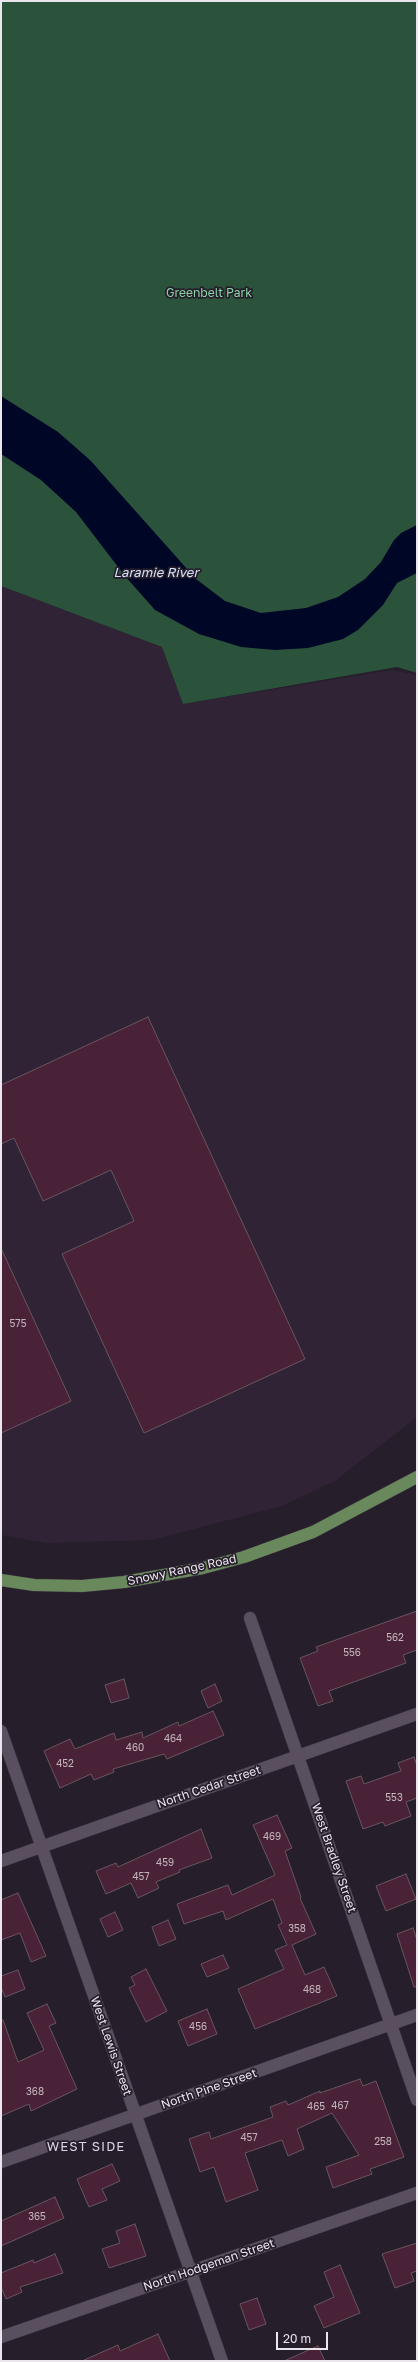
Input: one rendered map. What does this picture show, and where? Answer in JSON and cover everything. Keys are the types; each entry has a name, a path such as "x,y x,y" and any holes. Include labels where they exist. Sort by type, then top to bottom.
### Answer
{"main road":[{"name":"Snowy Range Road","path":"1,1580 34,1585 82,1586 124,1582 203,1568 244,1557 313,1532 417,1477"}],"street":[{"name":"West Bradley Street","path":"250,1618 417,2100"},
{"name":"North Cedar Street","path":"1,1860 417,1714"},
{"name":"West Lewis Street","path":"1,1732 222,2361"},
{"name":"North Pine Street","path":"1,2162 417,2015"},
{"name":"North Hodgeman Street","path":"1,2337 417,2192"}],"shaded area":[{"path":"1,586 162,647 183,704 392,670 417,675 417,1417 335,1481 282,1506 152,1540 46,1543 1,1535"}],"green space":[{"name":"Greenbelt Park","path":"1,1 417,1 417,673 397,667 183,704 162,647 1,586"}],"water":[{"name":"Laramie River","path":"1,396 58,432 90,460 196,579 225,601 261,613 306,608 338,597 365,579 381,562 394,540 401,533 417,525 417,573 397,583 383,605 358,630 343,639 308,648 275,650 241,647 199,634 155,610 125,576 76,512 41,480 1,454"}],"building":[{"path":"148,1017 305,1359 144,1433 62,1254 134,1221 111,1170 43,1201 14,1138 1,1144 1,1085"},
{"path":"1,1248 71,1401 1,1433"},
{"path":"417,1611 417,1650 403,1655 406,1663 329,1691 333,1701 318,1706 300,1658 318,1651 316,1647"},
{"path":"124,1679 129,1698 111,1703 105,1685"},
{"path":"215,1684 222,1701 208,1708 201,1691"},
{"path":"213,1711 224,1735 167,1759 164,1754 113,1769 114,1772 94,1780 91,1774 60,1788 44,1751 70,1739 75,1749 114,1733 116,1740 142,1732 143,1738 178,1722 179,1726"},
{"path":"414,1757 417,1766 417,1798 406,1802 411,1816 385,1826 383,1822 363,1829 346,1781 361,1776 364,1784 401,1771 398,1763"},
{"path":"277,1815 292,1848 285,1851 301,1897 300,1898 316,1934 292,1945 305,1975 324,1967 337,1996 255,2029 238,1989 284,1969 275,1950 287,1945 278,1925 282,1923 273,1899 226,1920 223,1911 184,1924 177,1904 228,1885 232,1895 275,1875 253,1825"},
{"path":"201,1829 212,1858 179,1870 180,1872 156,1882 159,1888 138,1898 131,1883 106,1894 96,1871 116,1863 118,1867"},
{"path":"406,1874 416,1899 386,1911 376,1886"},
{"path":"18,1893 46,1956 31,1962 20,1933 1,1940 1,1900"},
{"path":"115,1912 123,1930 108,1937 100,1919"},
{"path":"168,1920 176,1939 159,1946 152,1927"},
{"path":"413,1928 417,1940 417,1987 414,1987 397,1934"},
{"path":"223,1955 229,1968 207,1977 201,1964"},
{"path":"146,1969 167,2011 146,2022 129,1988 135,1985 131,1977"},
{"path":"18,1970 25,1989 5,1997 1,1987 1,1976"},
{"path":"47,2004 56,2023 49,2026 77,2089 31,2111 29,2104 1,2116 1,2020 3,2020 18,2062 44,2050 27,2013"},
{"path":"207,2009 217,2034 188,2046 178,2021"},
{"path":"360,2079 363,2086 376,2081 404,2157 370,2169 372,2174 333,2188 326,2167 359,2155 332,2113 297,2129 304,2149 288,2156 282,2140 245,2153 258,2190 226,2202 214,2167 200,2172 189,2139 209,2132 211,2139 273,2117 270,2107 286,2101 288,2105 320,2091 320,2093"},
{"path":"112,2164 120,2181 102,2189 107,2200 89,2207 77,2179"},
{"path":"55,2197 64,2218 1,2246 1,2221"},
{"path":"135,2224 146,2256 109,2268 102,2249 120,2243 116,2231"},
{"path":"417,2243 417,2271 411,2273 414,2281 395,2288 382,2254"},
{"path":"55,2254 63,2273 20,2287 22,2292 6,2299 1,2287 1,2273 33,2260 34,2263"},
{"path":"340,2265 360,2313 324,2328 314,2306 334,2297 324,2272"},
{"path":"257,2298 266,2324 249,2330 240,2304"},
{"path":"158,2334 170,2361 82,2361 118,2345 120,2351"},
{"path":"318,2346 325,2361 284,2361"}],"district":[{"name":"WEST SIDE","path":"86,2147"}]}
